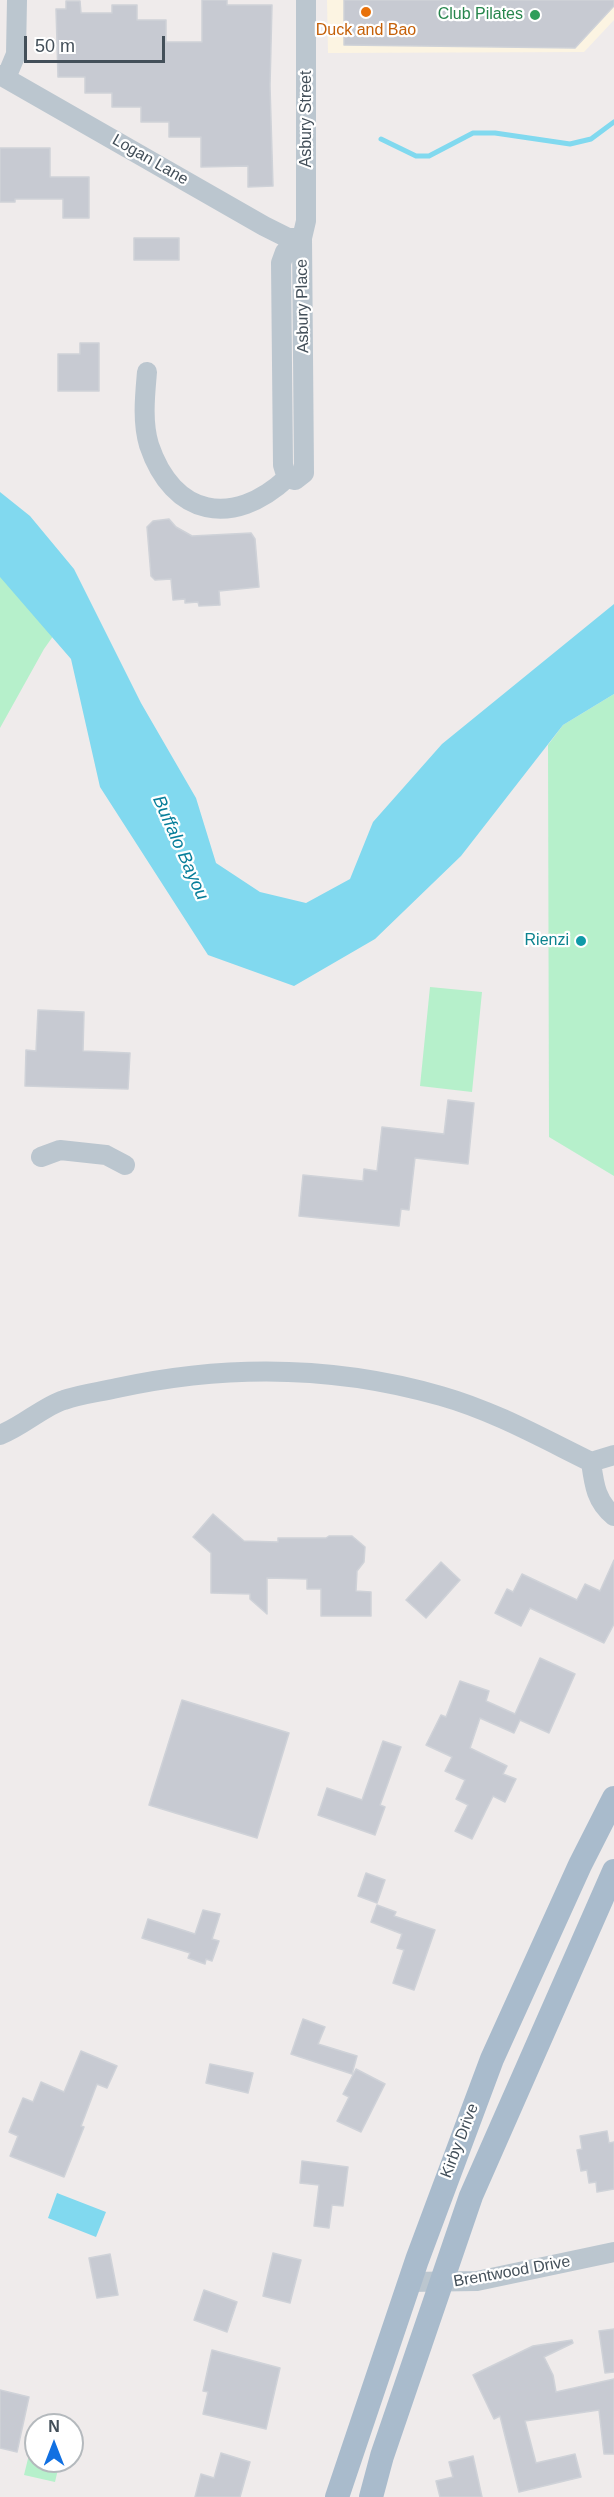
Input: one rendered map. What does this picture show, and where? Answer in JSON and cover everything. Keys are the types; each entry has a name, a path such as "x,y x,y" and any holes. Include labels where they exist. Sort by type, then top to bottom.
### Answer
{"main road":[{"name":"Kirby Drive","path":"337,2497 409,2282 492,2059 580,1865 614,1798"},
{"name":"Kirby Drive","path":"371,2497 382,2456 471,2196 614,1871"}],"street":[{"path":"3,76 16,54 17,0"},
{"name":"Asbury Street","path":"302,238 306,221 306,0"},
{"name":"Logan Lane","path":"3,76 264,226 288,238 302,238"},
{"name":"Asbury Place","path":"302,238 304,473 295,480 287,478 283,465 281,263 285,252 302,238"},
{"path":"147,372 145,409 148,443 160,470 182,498 203,508 243,505 276,488 287,478"},
{"path":"282,384 303,385"},
{"path":"40,1157 60,1150 106,1155 125,1165"},
{"path":"0,1435 19,1427 62,1400 160,1379 215,1372 278,1370 330,1374 398,1385 443,1397 494,1415 591,1462 614,1455"},
{"path":"0,1449 19,1427"},
{"path":"591,1462 596,1492 602,1505 614,1516"},
{"name":"Brentwood Drive","path":"409,2282 441,2284 477,2282 614,2252"}],"shaded area":[{"path":"327,0 614,0 614,20 584,52 328,53"}],"green space":[{"path":"0,575 56,632 0,728"},
{"name":"Rienzi","path":"614,694 614,1176 549,1137 548,745 563,725"},
{"path":"430,987 482,992 472,1092 420,1086"},
{"path":"24,2473 57,2473 55,2482 24,2475"}],"water":[{"name":"Buffalo Bayou","path":"0,492 30,516 74,569 141,703 196,798 216,863 260,892 306,903 350,879 373,822 442,744 614,604 614,694 563,725 461,856 375,939 294,986 208,955 100,787 71,659 0,577"},
{"path":"57,2193 106,2212 96,2237 48,2218"}],"building":[{"path":"202,0 227,0 227,5 272,5 270,86 273,186 248,187 248,166 201,167 201,137 169,137 169,122 141,122 141,107 112,107 112,93 85,93 85,77 58,77 56,9 66,9 66,1 80,1 81,13 112,13 112,5 137,5 137,20 166,20 166,42 202,42"},
{"path":"344,0 614,0 614,6 575,48 344,45"},
{"path":"0,148 50,148 50,177 89,177 89,218 63,218 63,199 15,199 15,202 0,202"},
{"path":"134,238 179,238 179,260 134,260"},
{"path":"80,343 99,343 99,391 58,391 58,354 80,354"},
{"path":"169,519 176,527 192,536 251,533 255,539 259,587 219,591 220,605 199,606 198,602 185,603 185,599 173,600 171,579 155,580 151,576 147,527 153,521"},
{"path":"38,1010 84,1012 83,1051 130,1053 128,1089 25,1086 26,1050 36,1051"},
{"path":"448,1100 474,1103 468,1164 415,1158 409,1210 401,1209 399,1226 299,1216 303,1175 363,1181 364,1169 377,1171 382,1127 444,1134"},
{"path":"213,1514 244,1541 278,1542 278,1538 352,1536 365,1547 364,1562 357,1571 356,1591 371,1592 371,1616 321,1616 321,1589 307,1589 307,1579 267,1578 267,1614 250,1599 250,1594 211,1593 211,1553 193,1537"},
{"path":"614,1560 614,1624 604,1643 530,1608 521,1626 495,1613 507,1589 513,1592 522,1574 577,1600 585,1584 600,1591"},
{"path":"441,1562 460,1580 426,1618 406,1600"},
{"path":"540,1658 575,1674 549,1733 520,1720 514,1733 480,1718 470,1748 507,1766 503,1774 516,1779 505,1802 493,1796 472,1839 455,1831 468,1805 456,1799 465,1780 445,1771 452,1757 426,1745 441,1715 446,1717 460,1681 489,1691 486,1701 515,1714"},
{"path":"182,1700 289,1733 257,1838 149,1805"},
{"path":"383,1741 401,1747 380,1805 385,1807 375,1835 318,1815 327,1788 362,1800"},
{"path":"366,1873 385,1880 377,1903 358,1896"},
{"path":"377,1905 396,1912 394,1916 435,1930 414,1990 393,1983 404,1950 397,1948 402,1934 371,1922"},
{"path":"203,1910 220,1914 212,1939 219,1941 212,1961 206,1959 205,1964 188,1958 190,1953 142,1938 148,1919 195,1934"},
{"path":"303,2019 325,2027 318,2044 357,2056 352,2074 291,2054"},
{"path":"81,2051 117,2066 107,2088 97,2084 81,2126 84,2127 64,2177 10,2156 18,2136 9,2132 23,2098 33,2102 41,2082 64,2092"},
{"path":"210,2064 253,2073 248,2093 206,2083"},
{"path":"356,2069 385,2084 361,2132 337,2121 349,2097 343,2094"},
{"path":"607,2131 609,2143 614,2142 614,2189 597,2192 596,2182 589,2183 587,2170 581,2171 577,2150 582,2149 580,2136"},
{"path":"302,2161 348,2167 343,2206 332,2205 329,2228 314,2226 319,2185 300,2183"},
{"path":"273,2253 301,2260 290,2303 263,2296"},
{"path":"110,2254 118,2295 97,2298 89,2258"},
{"path":"204,2290 237,2302 227,2332 194,2320"},
{"path":"614,2329 614,2372 605,2373 599,2331"},
{"path":"572,2340 573,2343 544,2357 553,2375 556,2392 614,2379 614,2454 604,2454 599,2410 525,2421 536,2463 575,2454 581,2477 519,2492 500,2416 494,2419 473,2375 533,2346"},
{"path":"212,2350 280,2368 266,2429 203,2414 208,2392 203,2391"},
{"path":"0,2390 29,2397 17,2452 0,2448"},
{"path":"221,2453 250,2462 240,2497 195,2497 201,2474 214,2478"},
{"path":"473,2456 482,2497 440,2497 436,2481 453,2477 449,2462"}],"waterway":[{"path":"381,139 416,156 429,156 473,133 495,133 570,144 591,139 614,122"}],"place":[{"name":"Duck and Bao","path":"366,12"},
{"name":"Club Pilates","path":"535,15"},
{"name":"Rienzi","path":"581,941"}]}
